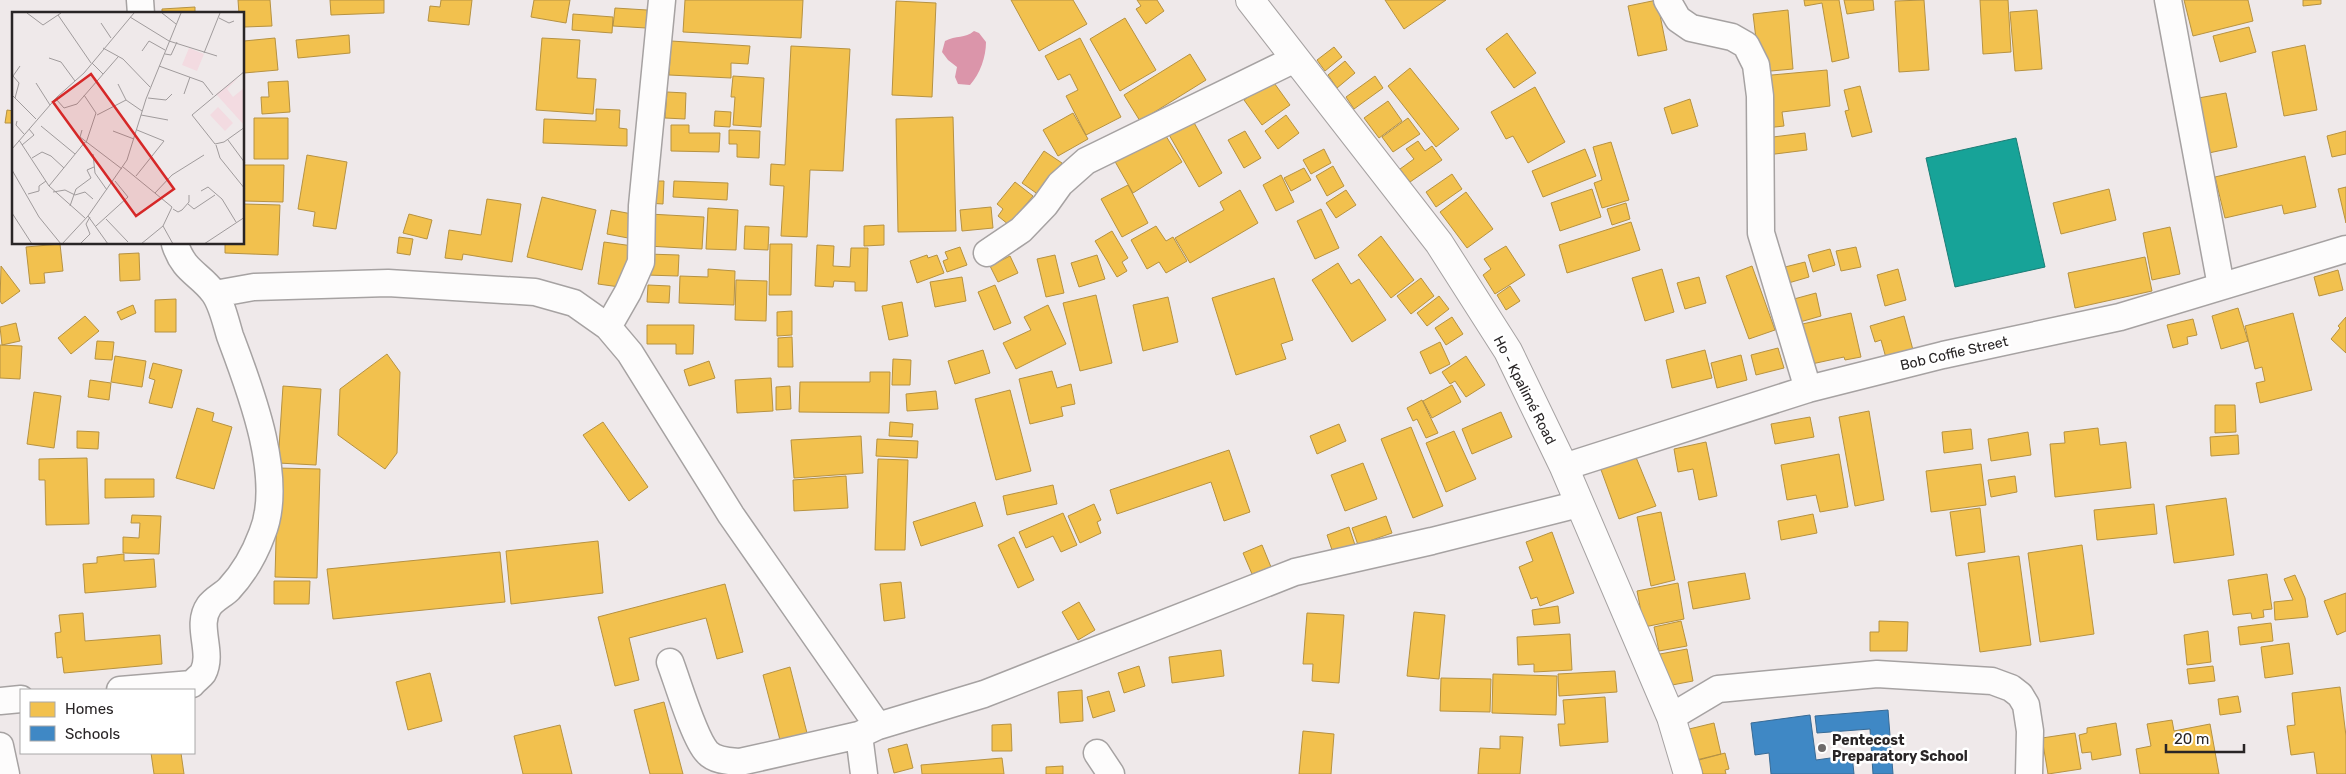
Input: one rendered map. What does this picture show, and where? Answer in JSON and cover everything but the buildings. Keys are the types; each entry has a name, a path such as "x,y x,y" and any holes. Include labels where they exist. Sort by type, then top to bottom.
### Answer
{"main road":[{"name":"Ho - Kpalimé Road","path":"1250,0 1438,243 1508,351 1564,467 1578,504 1671,717 1688,774"}],"street":[{"path":"608,327 628,292 641,262 642,206 662,0"},
{"path":"1667,0 1678,19 1691,28 1732,37 1746,45 1756,65 1760,96 1760,233 1808,389"},
{"path":"2168,0 2221,286"},
{"path":"987,253 1021,230 1060,184 1086,161 1295,59"},
{"path":"132,689 192,684 203,673 206,653 203,624 205,614 210,605 229,589 249,561 263,533 265,524 269,480 263,432 249,385 215,294 179,258 175,245"},
{"name":"Bob Coffie Street","path":"1564,467 1808,389 1943,355 2120,317 2346,249"},
{"path":"215,294 254,287 388,283 535,292 574,303 608,327 630,353 869,731 864,774"},
{"path":"670,662 702,744 708,754 720,760 740,762 869,731 984,694 1295,572 1432,541 1578,504"},
{"path":"1671,717 1718,689 1877,674 1992,681 2011,688 2020,695 2026,705 2030,731 2029,774"},
{"path":"0,701 20,699"},
{"path":"0,746 6,774"}],"shaded area":[{"path":"974,31 979,33 986,42 984,59 977,76 970,85 958,84 955,77 957,67 942,52 945,41"}],"place":[{"name":"Pentecost Preparatory School","path":"1822,748"}]}
